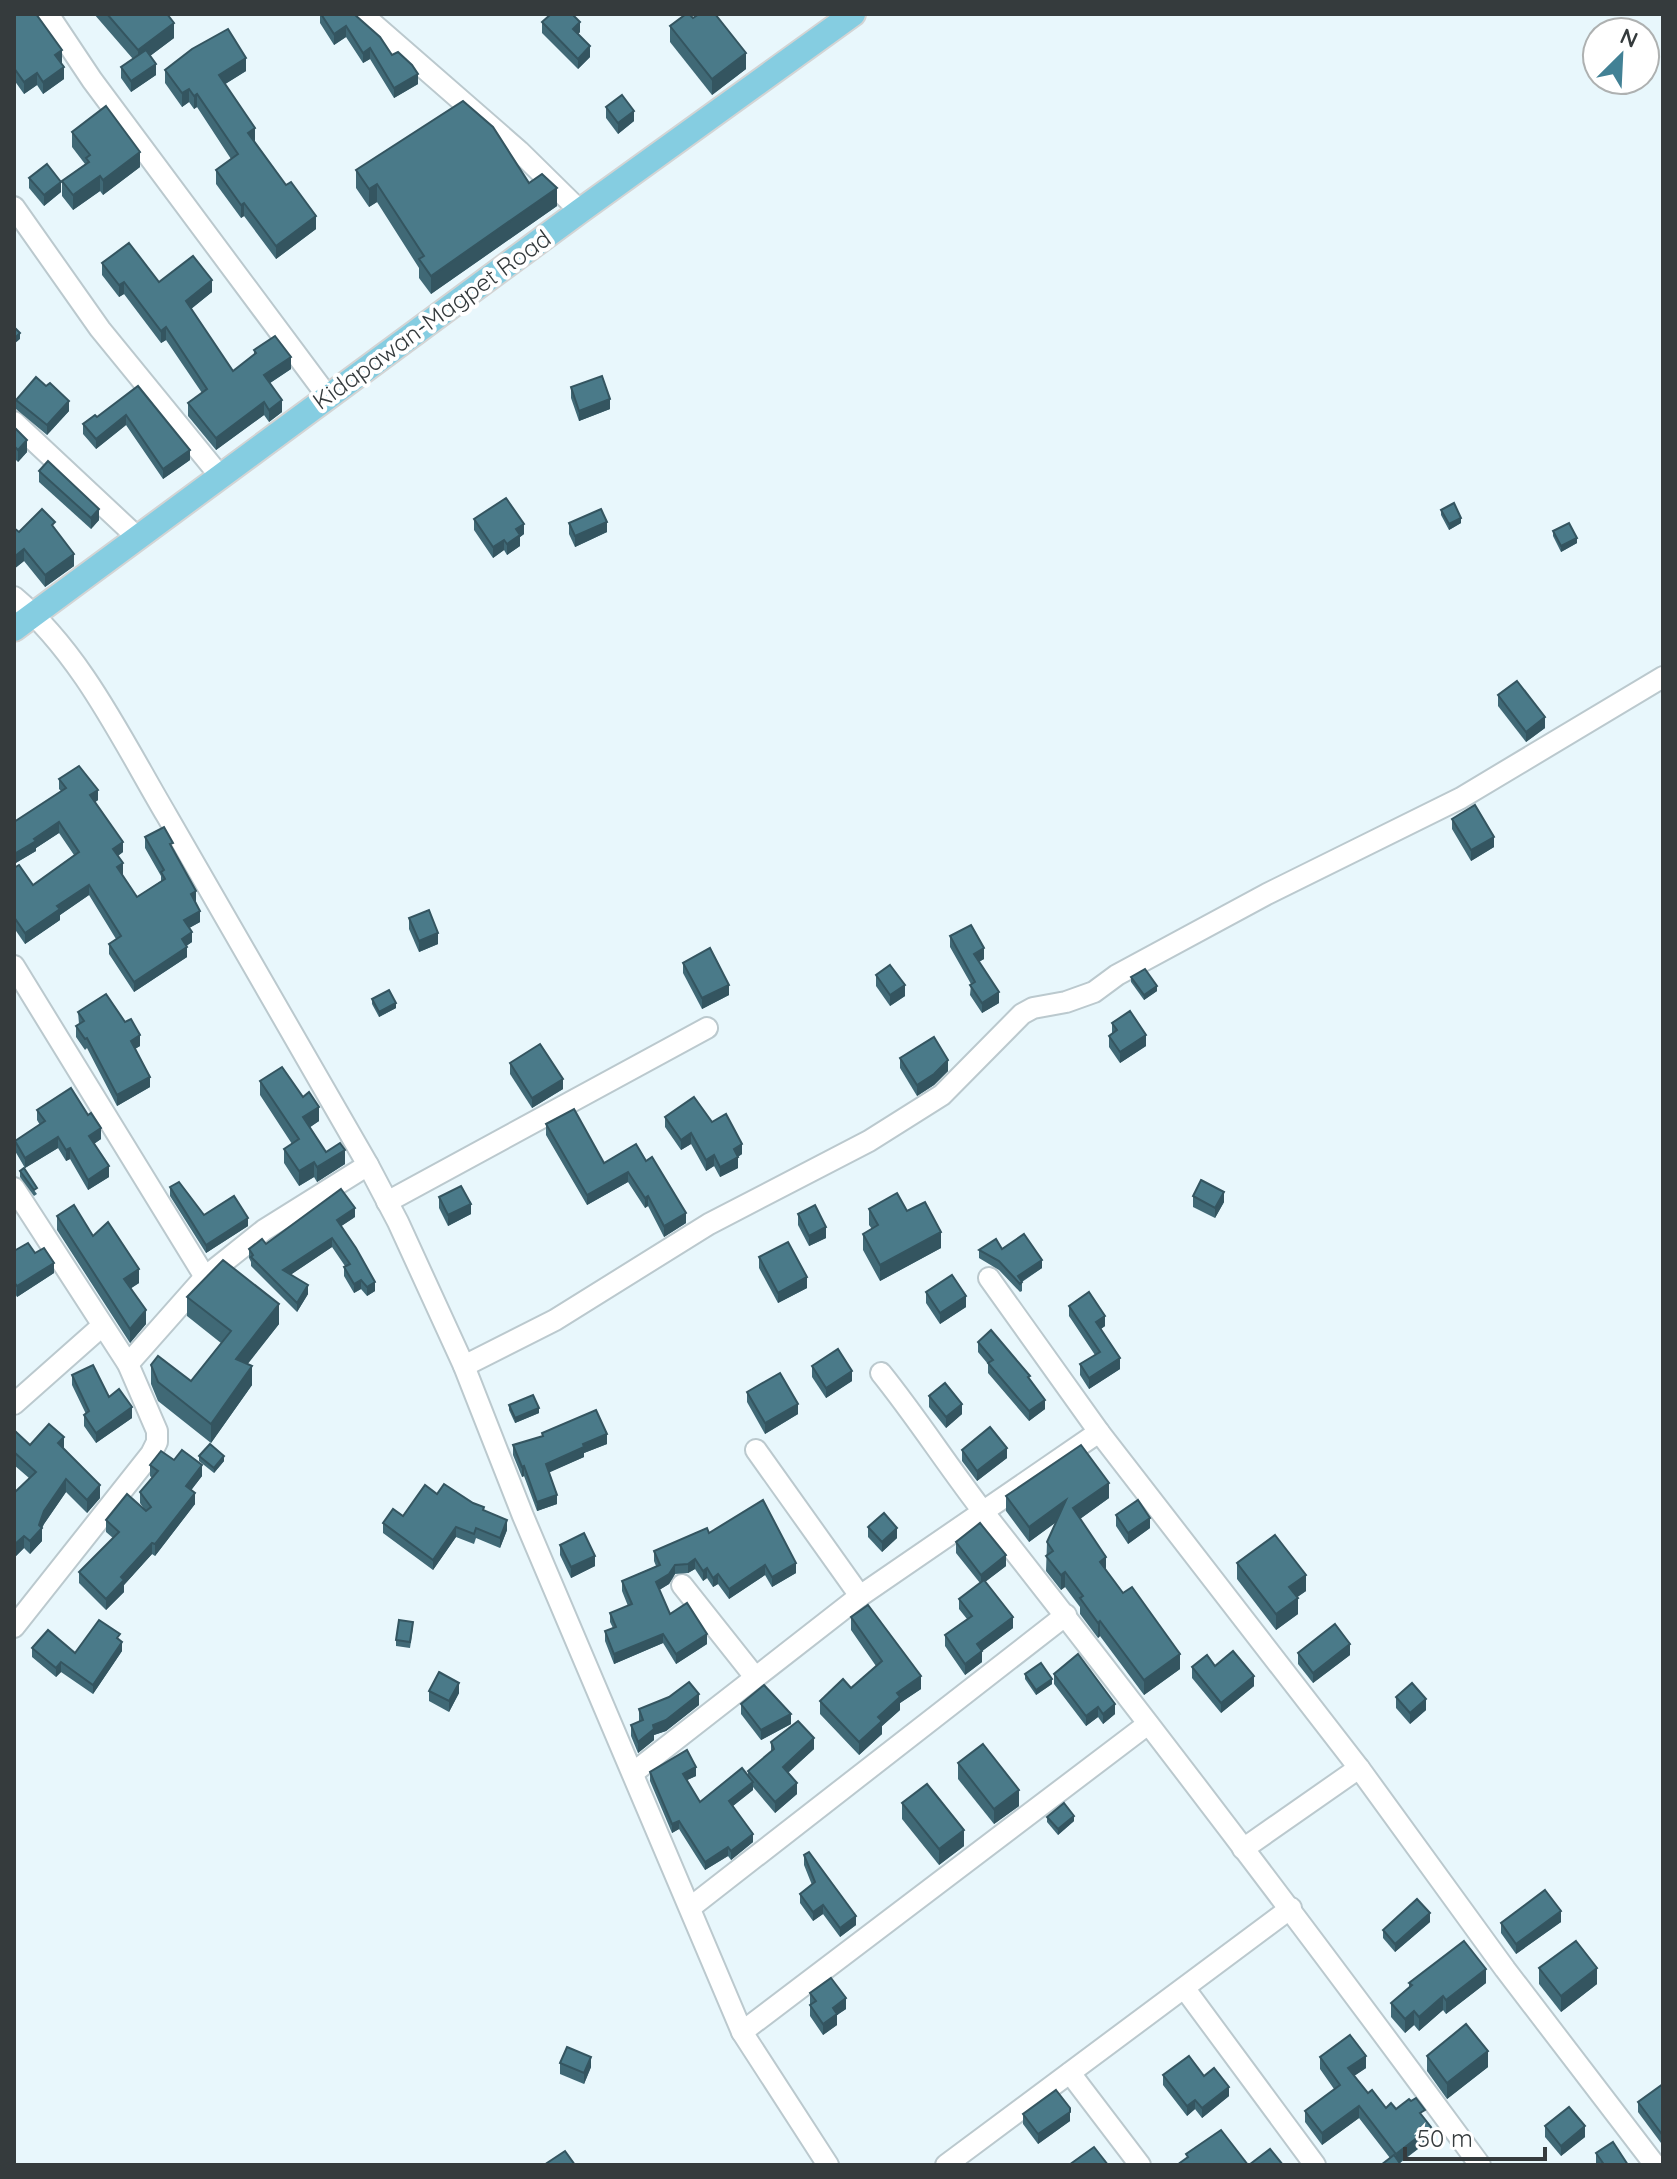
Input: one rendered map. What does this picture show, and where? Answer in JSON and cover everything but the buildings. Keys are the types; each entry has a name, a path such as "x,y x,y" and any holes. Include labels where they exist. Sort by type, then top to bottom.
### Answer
{"main road":[{"name":"Kidapawan-Magpet Road","path":"14,629 580,211 853,14"}],"street":[{"path":"48,14 92,80 328,397"},
{"path":"362,14 519,151 580,211"},
{"path":"14,207 100,329 220,476"},
{"path":"14,422 138,538"},
{"path":"14,597 61,645 110,719 368,1165 464,1366 523,1516 742,2032 828,2165"},
{"path":"464,1366 555,1320 709,1224 869,1141 930,1103 942,1095 1003,1031 1033,1008 1066,1002 1094,992 1117,975 1267,894 1461,798 1663,677"},
{"path":"14,966 205,1277"},
{"path":"387,1202 707,1028"},
{"path":"128,1364 205,1277 264,1230 368,1165"},
{"path":"14,1188 128,1364 157,1431 157,1442 151,1454 14,1627"},
{"path":"989,1278 1099,1432 1359,1768 1505,1969 1655,2165"},
{"path":"14,1404 102,1326"},
{"path":"881,1373 983,1511 1291,1908 1480,2165"},
{"path":"633,1773 860,1596 1099,1432"},
{"path":"756,1450 860,1596"},
{"path":"682,1585 755,1677"},
{"path":"691,1907 1066,1615"},
{"path":"742,2032 1148,1724"},
{"path":"1243,1849 1359,1768"},
{"path":"958,2162 1070,2073 1291,1908"},
{"path":"1185,1989 1315,2165"},
{"path":"1070,2073 1140,2165"}]}
